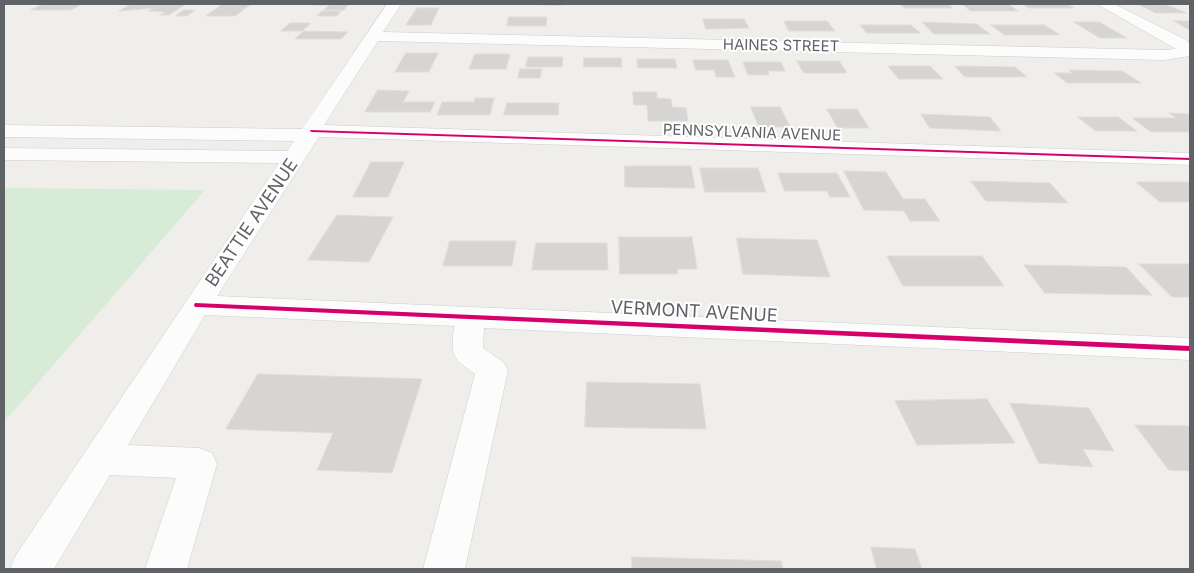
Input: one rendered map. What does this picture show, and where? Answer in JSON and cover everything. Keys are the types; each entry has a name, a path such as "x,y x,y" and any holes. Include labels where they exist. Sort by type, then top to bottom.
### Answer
{"street":[{"name":"BEATTIE AVENUE","path":"31,569 197,305 375,36 394,4"},
{"name":"HAINES STREET","path":"375,36 1164,55 1188,52 1180,43 1104,4"},
{"path":"4,131 306,141"},
{"path":"4,154 306,141"},
{"name":"PENNSYLVANIA AVENUE","path":"306,141 1190,159"},
{"name":"VERMONT AVENUE","path":"197,305 1190,349"},
{"path":"444,569 492,370 467,353 470,317"},
{"path":"101,459 199,464 166,569"}],"green space":[{"path":"4,188 205,190 4,422"}],"building":[{"path":"43,4 82,4 71,10 31,10"},
{"path":"131,4 186,4 169,15 160,15 165,12 148,11 154,8 119,11"},
{"path":"223,4 251,4 235,16 206,16"},
{"path":"349,4 344,10 324,10 329,5 315,5"},
{"path":"523,4 562,4 562,5"},
{"path":"900,4 948,4 953,8 904,8"},
{"path":"962,4 1008,4 1018,11 971,11"},
{"path":"1022,4 1066,4 1074,8 1029,8"},
{"path":"1138,4 1164,4 1187,13 1156,13"},
{"path":"417,8 439,8 431,25 406,25"},
{"path":"184,10 195,10 187,16 176,16"},
{"path":"322,11 341,11 337,16 317,16"},
{"path":"509,17 547,17 546,26 507,26"},
{"path":"703,19 744,19 749,28 706,29"},
{"path":"784,21 827,21 835,31 789,31"},
{"path":"1174,21 1190,21 1190,30"},
{"path":"922,22 977,24 990,34 934,34"},
{"path":"1074,22 1099,22 1127,38 1100,38"},
{"path":"290,23 311,23 302,31 281,31"},
{"path":"860,25 911,25 920,33 867,33"},
{"path":"991,25 1044,25 1060,35 1005,35"},
{"path":"303,31 348,32 341,39 295,39"},
{"path":"406,53 438,53 429,72 395,72"},
{"path":"475,54 510,54 506,69 469,69"},
{"path":"528,57 563,57 562,67 526,67"},
{"path":"584,58 621,58 622,67 584,67"},
{"path":"637,59 675,59 677,68 638,68"},
{"path":"693,60 728,60 735,77 716,77 714,70 696,70"},
{"path":"797,61 839,61 847,73 804,73"},
{"path":"743,62 781,62 785,71 768,71 769,75 748,75"},
{"path":"888,66 930,66 943,79 899,79"},
{"path":"955,66 1015,67 1027,77 965,77"},
{"path":"520,69 542,69 540,78 518,78"},
{"path":"1069,70 1122,71 1141,83 1067,83 1054,73 1072,73"},
{"path":"378,90 409,91 403,102 435,102 430,112 365,112"},
{"path":"633,92 657,92 657,98 671,99 672,107 686,108 688,121 648,121 647,105 634,105"},
{"path":"475,98 494,98 490,115 437,115 442,102 474,102"},
{"path":"507,103 559,103 558,115 504,115"},
{"path":"751,107 780,107 790,127 759,127"},
{"path":"827,109 857,109 869,128 838,128"},
{"path":"1169,113 1190,114 1190,132 1151,132 1132,118 1176,118"},
{"path":"921,114 990,117 1001,131 930,128"},
{"path":"1078,117 1118,117 1137,131 1096,131"},
{"path":"371,162 404,162 388,197 353,197"},
{"path":"625,166 691,166 695,188 625,187"},
{"path":"700,168 758,168 766,192 705,192"},
{"path":"844,171 886,172 903,199 925,199 940,221 910,221 904,211 864,210"},
{"path":"778,173 837,173 850,197 830,197 827,191 785,191"},
{"path":"971,181 1050,183 1068,203 986,201"},
{"path":"1136,182 1190,182 1190,202 1160,202"},
{"path":"337,215 393,217 369,262 308,260"},
{"path":"619,237 692,237 697,269 677,269 678,274 620,274"},
{"path":"737,238 817,240 830,277 743,274"},
{"path":"450,241 516,241 512,266 443,266"},
{"path":"536,243 607,243 608,270 532,270"},
{"path":"887,256 982,256 1004,286 903,286"},
{"path":"1139,264 1190,264 1190,297 1172,297"},
{"path":"1024,265 1126,267 1152,295 1045,293"},
{"path":"258,374 422,379 392,473 317,470 333,433 226,429"},
{"path":"587,382 700,384 706,429 585,427"},
{"path":"987,399 1015,443 917,445 895,401"},
{"path":"1010,403 1089,408 1114,451 1083,449 1093,467 1039,463"},
{"path":"1135,425 1190,426 1190,471 1169,470"},
{"path":"871,547 915,549 922,569 877,569"},
{"path":"632,557 781,561 783,569 632,569"}],"cycle path":[{"path":"312,131 1190,159"},
{"path":"197,305 1190,349"}]}
